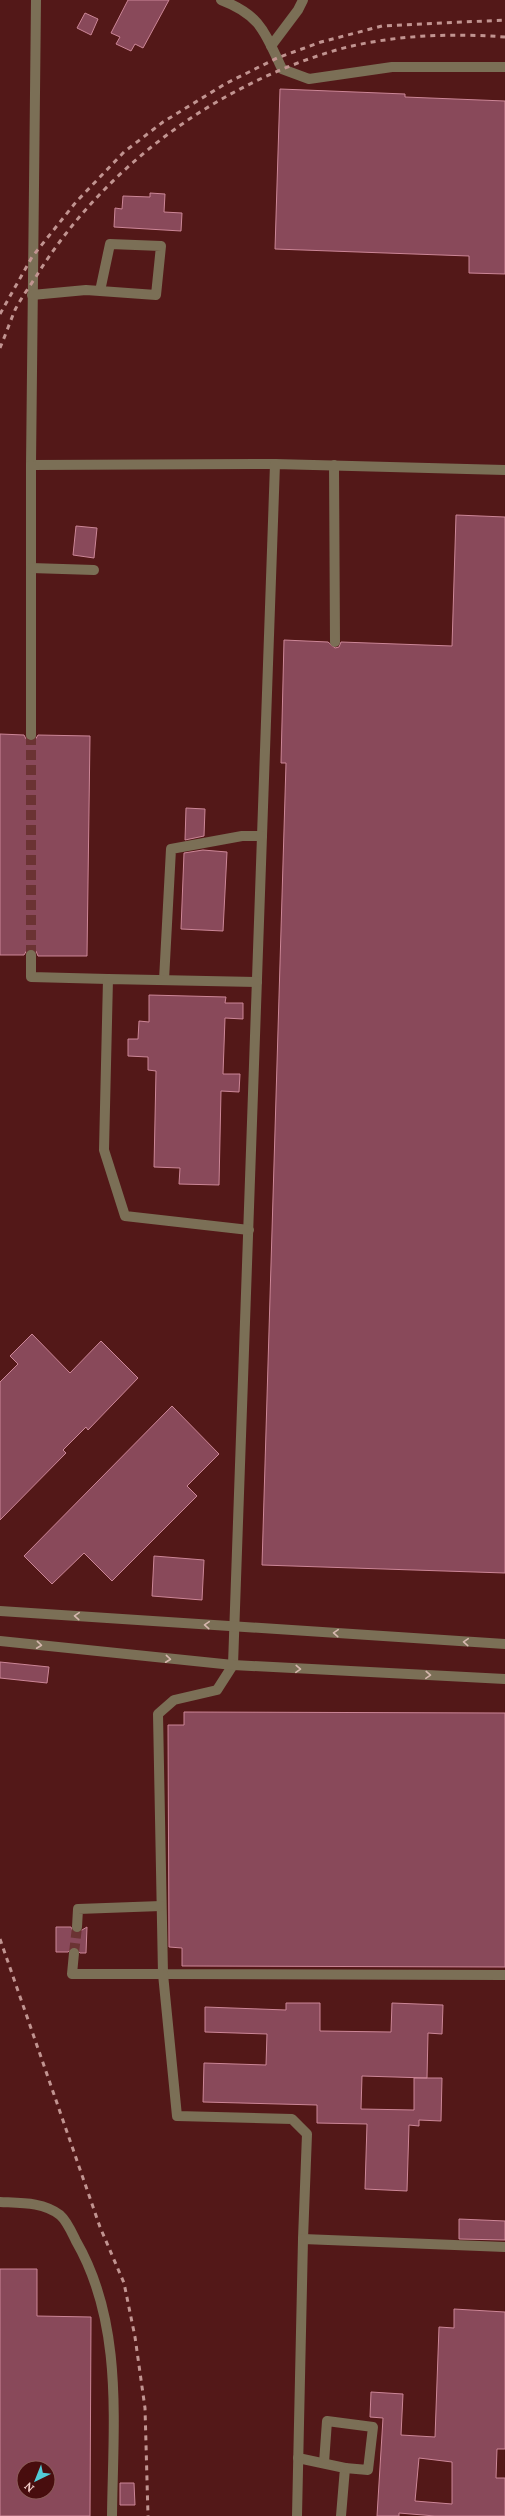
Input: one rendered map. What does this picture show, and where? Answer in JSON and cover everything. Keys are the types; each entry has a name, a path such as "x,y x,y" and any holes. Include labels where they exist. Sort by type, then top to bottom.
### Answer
{"lane":[{"path":"31,735 32,295 36,0"},
{"path":"221,0 237,6 263,28 282,69 309,79 392,67 505,67"},
{"path":"271,46 298,10 302,0"},
{"path":"32,295 86,290 100,291 156,295 161,246 110,244 100,291"},
{"path":"31,465 275,464 505,470"},
{"path":"275,464 233,1665 217,1690 174,1700 158,1714 163,1974 178,2116 292,2119 307,2134 302,2239 297,2516"},
{"path":"334,465 335,642"},
{"path":"31,568 94,570"},
{"path":"164,980 171,849 242,836 262,836"},
{"path":"31,955 32,977 257,982"},
{"path":"108,979 104,1150 125,1216 249,1230"},
{"path":"0,1611 505,1644"},
{"path":"0,1642 233,1665 505,1679"},
{"path":"77,1927 78,1909 161,1906"},
{"path":"74,1953 72,1974 505,1975"},
{"path":"0,2202 44,2205 62,2216 84,2254 103,2311 113,2368 112,2516"},
{"path":"302,2239 505,2247"},
{"path":"298,2458 345,2468 368,2470 373,2427 327,2421 324,2463"},
{"path":"341,2516 345,2468"}],"building":[{"path":"128,0 169,0 143,48 135,44 131,51 116,44 120,37 111,33"},
{"path":"85,13 98,19 91,35 77,28"},
{"path":"280,89 405,94 405,97 505,101 505,274 469,273 469,256 275,249"},
{"path":"150,193 165,194 164,212 182,213 181,231 114,227 115,208 122,209 123,196 150,197"},
{"path":"456,515 505,517 505,1573 262,1565 286,763 281,763 284,640 328,642 335,648 339,647 341,642 452,646"},
{"path":"76,526 97,528 94,558 73,555"},
{"path":"0,734 24,735 26,739 31,741 35,740 38,735 90,736 87,956 38,956 36,951 31,949 27,950 24,955 0,955"},
{"path":"186,808 205,809 204,836 185,840"},
{"path":"203,850 227,852 223,931 181,929 184,853"},
{"path":"149,995 226,997 225,1003 243,1003 243,1019 225,1018 223,1074 240,1074 239,1092 221,1091 219,1185 179,1184 180,1168 154,1167 156,1071 148,1070 148,1057 128,1056 128,1039 138,1039 139,1021 149,1022"},
{"path":"32,1334 70,1373 101,1341 138,1378 88,1430 86,1427 63,1450 66,1453 0,1520 0,1382 18,1364 10,1356"},
{"path":"172,1406 219,1454 187,1486 197,1496 112,1581 84,1553 52,1584 24,1556"},
{"path":"154,1556 204,1560 202,1600 152,1596"},
{"path":"0,1662 49,1667 47,1683 0,1678"},
{"path":"184,1712 505,1713 505,1967 182,1966 182,1948 169,1947 168,1725 184,1725"},
{"path":"56,1927 71,1927 73,1932 77,1933 87,1927 86,1953 80,1953 74,1947 68,1952 56,1952"},
{"path":"286,2003 320,2003 320,2031 391,2032 392,2003 443,2005 442,2034 428,2033 427,2078 442,2078 441,2121 419,2120 419,2126 409,2125 407,2191 365,2189 367,2124 317,2123 317,2105 203,2102 204,2063 266,2065 267,2034 205,2032 205,2007 286,2010","holes":["362,2076 427,2078 414,2078 414,2110 361,2109"]},
{"path":"459,2219 505,2221 505,2240 459,2239"},
{"path":"0,2269 37,2269 37,2316 91,2317 90,2516 0,2516"},
{"path":"454,2309 505,2312 505,2449 497,2449 496,2478 505,2478 505,2516 435,2516 399,2513 399,2516 377,2516 383,2418 370,2417 371,2392 403,2394 401,2435 435,2437 439,2327 454,2328","holes":["419,2458 452,2462 452,2504 415,2501"]},
{"path":"120,2483 134,2483 135,2505 120,2505"}],"tunnel":[{"path":"31,735 31,955"},
{"path":"74,1953 77,1927"}],"railway":[{"path":"0,314 32,257 76,202 124,152 163,122 225,84 277,58 321,42 382,26 505,20"},
{"path":"0,348 15,310 64,235 96,199 130,165 168,134 208,107 250,84 294,64 360,44 422,36 464,35 505,37"},
{"path":"0,1939 100,2227 124,2283 135,2337 145,2408 148,2516"}]}
